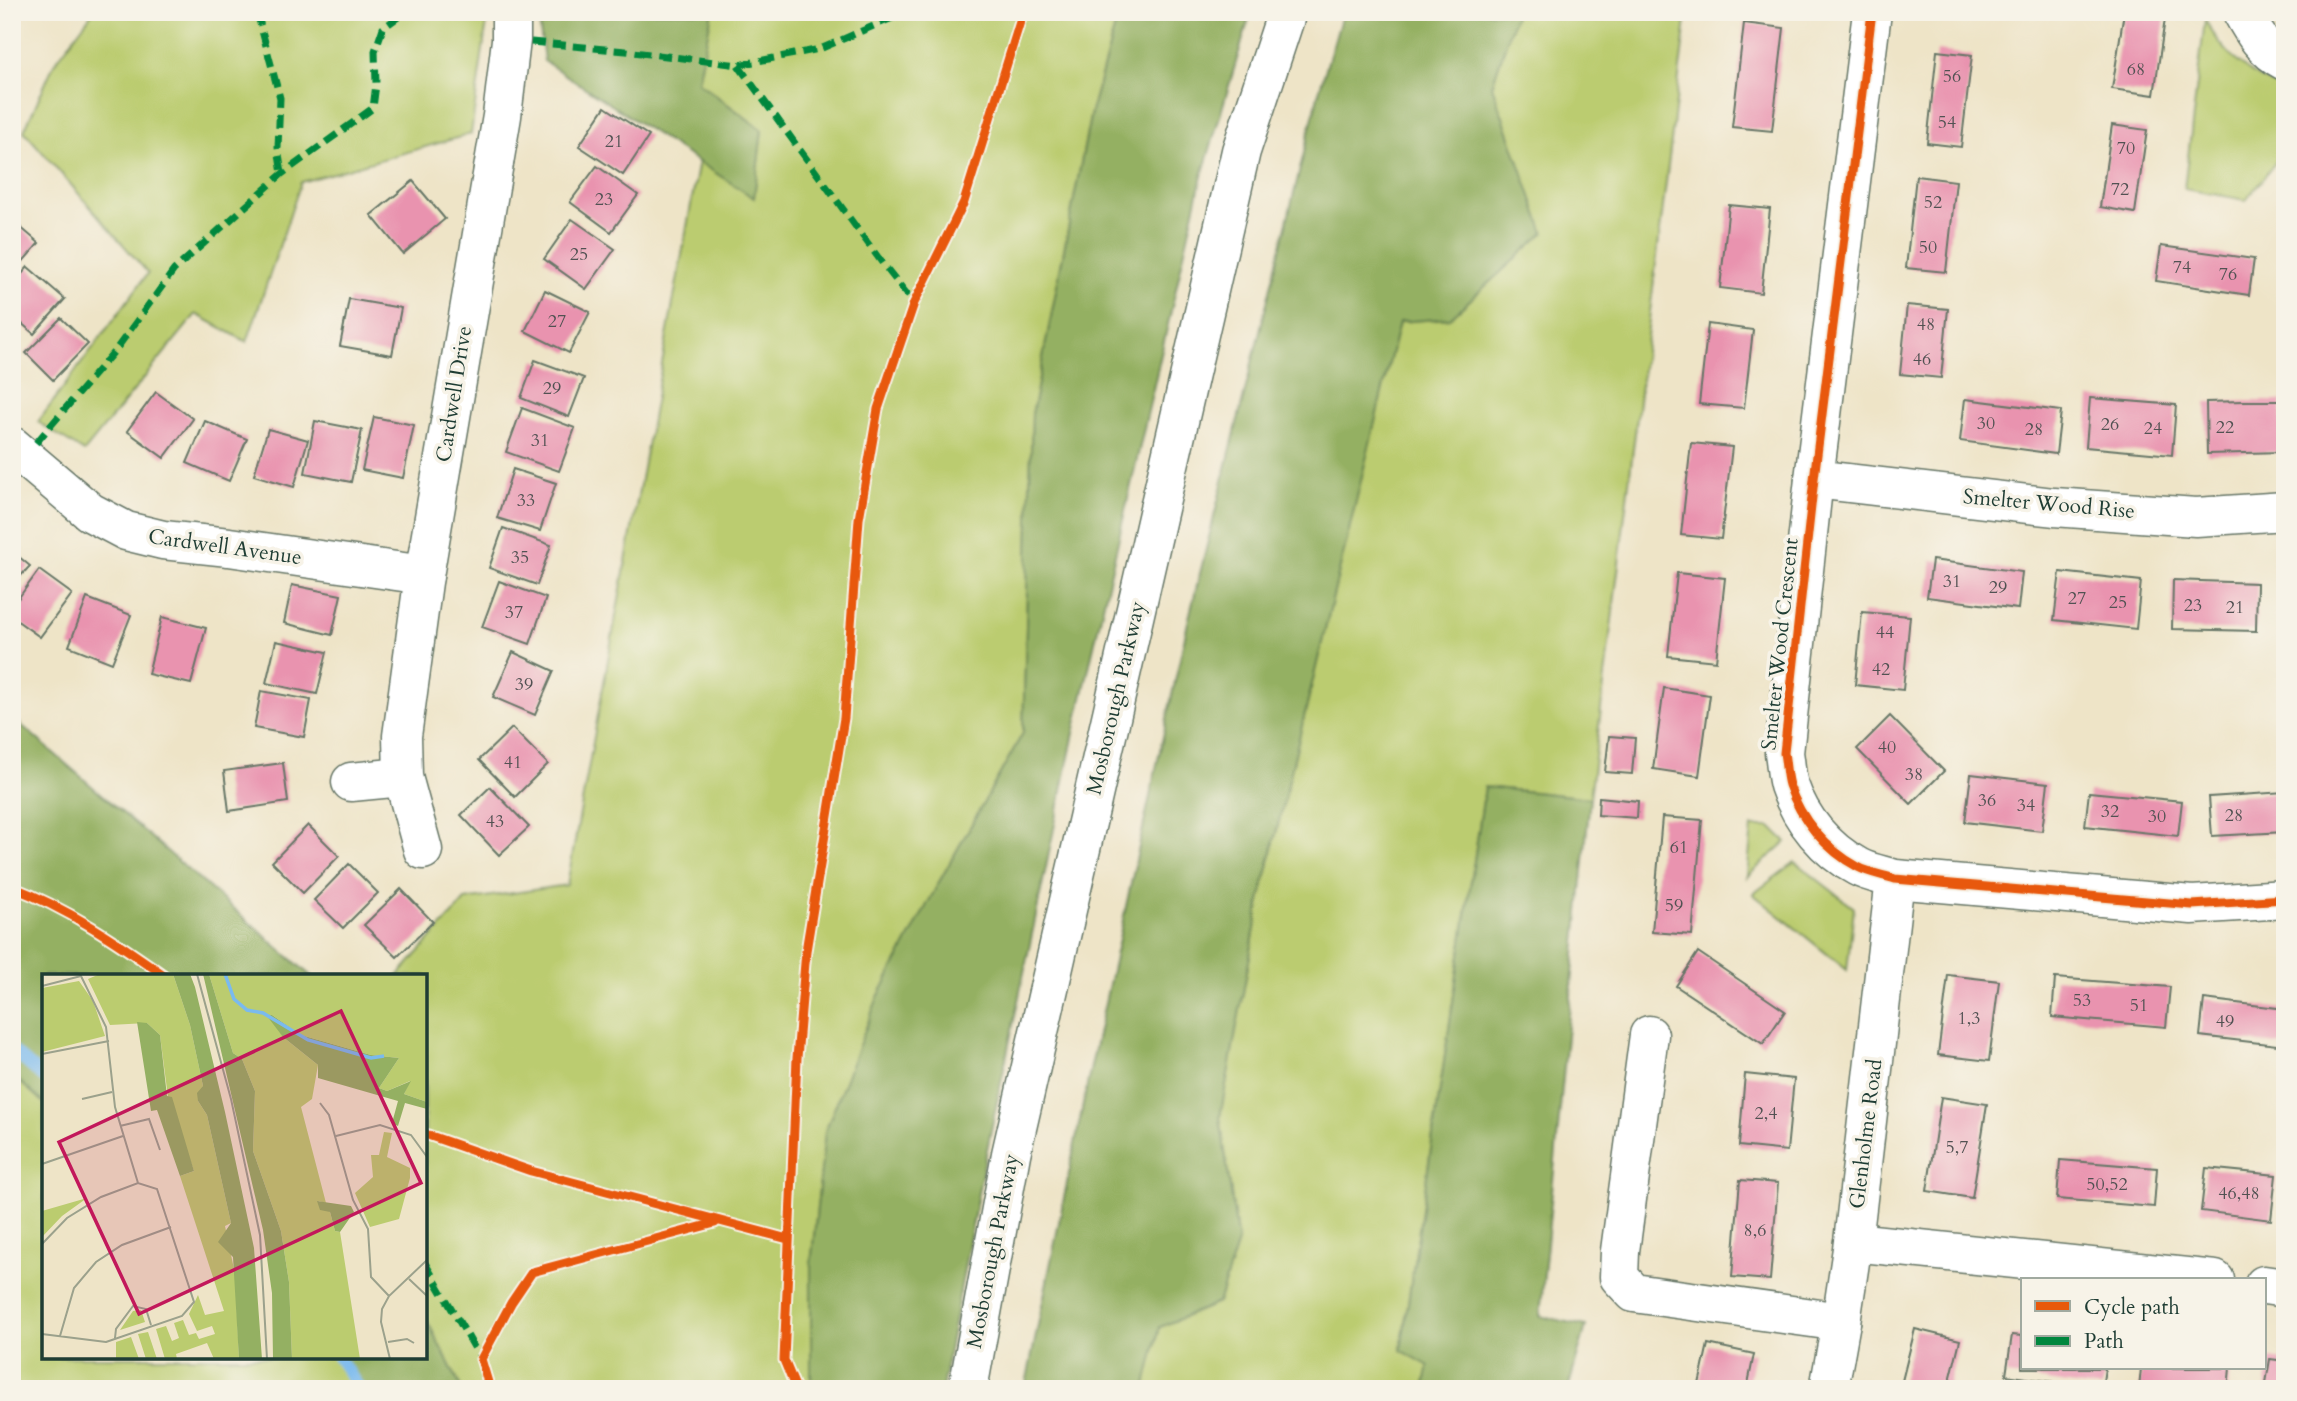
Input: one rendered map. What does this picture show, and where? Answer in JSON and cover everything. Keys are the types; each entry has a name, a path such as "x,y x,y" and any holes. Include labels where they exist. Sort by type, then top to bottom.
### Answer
{"main road":[{"name":"Cardwell Drive","path":"423,850 403,777 402,736 424,575 502,116 511,12"},
{"name":"Mosborough Parkway","path":"968,1389 1011,1154 1241,150 1287,12"},
{"name":"Smelter Wood Crescent","path":"1872,12 1814,479 1784,752 1788,784 1816,834 1834,850 1860,868 1895,879 2192,905 2285,899"},
{"path":"2242,12 2261,43 2273,55 2285,61"},
{"name":"Cardwell Avenue","path":"12,446 90,512 126,531 163,540 424,575"},
{"name":"Smelter Wood Rise","path":"1814,479 2054,507 2196,517 2285,511"},
{"path":"351,782 403,777"},
{"name":"Glenholme Road","path":"1829,1389 1853,1242 1895,879"},
{"path":"1649,1035 1620,1251 1619,1277 1634,1293 1842,1322"},
{"path":"1853,1242 2197,1278"},
{"path":"2266,1285 2285,1288"}],"green space":[{"path":"93,12 486,12 486,28 471,134 301,182 247,342 196,314 84,452 38,422 148,273 24,131 54,64"},
{"path":"538,12 712,12 698,82 762,130 754,198 544,61"},
{"path":"712,12 1119,12 1091,112 1032,414 1023,733 938,884 825,1132 811,1264 813,1389 462,1389 427,1321 427,974 400,974 465,900 567,885 699,161 754,197 762,130 698,82"},
{"path":"1119,12 1251,12 1202,176 1074,733 980,1183 942,1389 813,1389 811,1264 825,1132 878,997 1023,733 1032,414 1091,112"},
{"path":"1343,12 1516,12 1492,86 1544,233 1450,318 1399,322 1261,896 1220,1117 1238,1242 1218,1303 1160,1327 1145,1389 1025,1389 1087,1085 1188,622 1320,88"},
{"path":"1516,12 1687,12 1590,798 1485,787 1401,1350 1430,1366 1424,1389 1145,1389 1159,1327 1218,1303 1238,1242 1220,1117 1261,896 1399,322 1450,318 1543,233 1492,86"},
{"path":"2205,20 2219,42 2238,62 2260,79 2285,89 2285,150 2246,200 2184,189"},
{"path":"12,717 309,974 42,974 42,1101 12,1075"},
{"path":"1485,787 1590,798 1540,1316 1586,1326 1568,1389 1424,1389 1429,1366 1401,1350"},
{"path":"1752,827 1771,827 1786,842 1747,877"},
{"path":"1795,862 1854,908 1847,970 1753,894"},
{"path":"12,1075 42,1101 42,1359 338,1359 358,1389 12,1389"},
{"path":"427,1321 462,1389 358,1389 338,1359 427,1359"}],"building":[{"path":"2124,12 2166,12 2154,95 2112,89"},
{"path":"1744,23 1784,28 1772,131 1732,127"},
{"path":"1937,51 1972,55 1961,147 1927,143"},
{"path":"605,107 649,136 623,175 579,146"},
{"path":"2112,125 2147,130 2135,213 2100,207"},
{"path":"597,166 638,195 611,232 570,202"},
{"path":"1916,176 1956,181 1946,272 1906,268"},
{"path":"413,181 445,219 403,254 371,215"},
{"path":"1729,205 1770,209 1761,293 1720,288"},
{"path":"572,219 615,249 586,289 544,259"},
{"path":"12,220 39,243 12,274"},
{"path":"2161,246 2254,259 2249,295 2156,281"},
{"path":"28,267 65,299 34,334 12,315 12,285"},
{"path":"545,290 590,312 569,353 525,331"},
{"path":"349,299 401,308 392,355 340,346"},
{"path":"1907,305 1948,309 1941,378 1900,374"},
{"path":"61,318 88,344 53,380 26,353"},
{"path":"1708,324 1753,330 1744,408 1699,404"},
{"path":"535,360 584,378 569,417 521,398"},
{"path":"156,392 193,419 164,458 127,431"},
{"path":"2090,398 2176,405 2172,455 2086,447"},
{"path":"1965,399 2061,411 2056,454 1960,441"},
{"path":"2281,401 2282,452 2207,454 2206,402"},
{"path":"522,408 575,428 559,471 506,452"},
{"path":"374,417 414,425 403,478 362,470"},
{"path":"205,421 247,439 229,481 187,463"},
{"path":"315,421 362,430 351,482 305,473"},
{"path":"268,429 308,440 294,487 254,475"},
{"path":"1691,443 1732,447 1721,539 1681,535"},
{"path":"513,469 556,483 540,531 497,518"},
{"path":"503,528 551,545 537,585 489,568"},
{"path":"12,551 30,566 12,585"},
{"path":"1932,560 2022,572 2018,609 1927,597"},
{"path":"39,570 72,594 40,637 12,617 12,607"},
{"path":"2060,572 2141,581 2136,629 2054,620"},
{"path":"1677,573 1725,578 1716,661 1668,656"},
{"path":"2173,580 2257,583 2256,631 2172,629"},
{"path":"499,581 546,598 530,644 482,627"},
{"path":"292,585 341,595 332,635 284,623"},
{"path":"87,598 131,615 112,663 69,646"},
{"path":"1862,612 1910,616 1903,690 1855,685"},
{"path":"162,617 206,628 191,684 148,674"},
{"path":"276,641 327,652 317,694 266,683"},
{"path":"513,652 554,671 535,715 493,697"},
{"path":"1664,688 1710,695 1699,776 1653,769"},
{"path":"261,691 311,700 304,737 254,728"},
{"path":"1890,716 1944,771 1911,804 1857,749"},
{"path":"512,728 548,764 515,797 479,760"},
{"path":"1609,736 1635,738 1632,774 1605,772"},
{"path":"283,763 288,802 229,811 224,771"},
{"path":"1971,774 2048,783 2042,831 1965,822"},
{"path":"490,787 529,827 499,855 461,815"},
{"path":"2089,792 2182,801 2178,836 2085,826"},
{"path":"2285,792 2285,832 2212,836 2209,797"},
{"path":"1599,797 1638,801 1637,818 1598,815"},
{"path":"1662,817 1702,820 1692,935 1652,932"},
{"path":"308,825 339,856 303,893 272,862"},
{"path":"349,864 378,893 343,928 314,900"},
{"path":"401,889 433,922 397,957 364,925"},
{"path":"1698,952 1785,1011 1763,1044 1676,986"},
{"path":"1948,975 1999,981 1989,1061 1938,1055"},
{"path":"2055,978 2170,987 2166,1027 2052,1017"},
{"path":"2204,999 2285,1009 2285,1046 2200,1036"},
{"path":"1745,1074 1794,1079 1787,1151 1739,1146"},
{"path":"1941,1097 1987,1104 1972,1198 1927,1191"},
{"path":"2060,1160 2157,1168 2154,1207 2057,1199"},
{"path":"2206,1168 2276,1175 2271,1220 2201,1211"},
{"path":"1740,1180 1778,1183 1770,1280 1732,1277"},
{"path":"1915,1329 1960,1340 1948,1389 1900,1389"},
{"path":"2012,1335 2021,1336 2021,1370 2105,1370 2102,1389 2006,1375"},
{"path":"1708,1344 1754,1354 1747,1389 1698,1389"},
{"path":"2270,1359 2285,1361 2285,1389 2265,1389"},
{"path":"2141,1370 2230,1370 2228,1389 2139,1389"}],"waterway":[{"path":"12,1050 42,1076"},
{"path":"339,1359 360,1389"}],"marked path":[{"path":"257,12 280,98 278,148 282,174"},
{"path":"36,443 117,348 174,270 282,174 373,108 376,84 375,51 383,28 405,12"},
{"path":"531,42 738,65 820,49 906,12"},
{"path":"738,65 914,303"},
{"path":"427,1266 481,1359"}],"cycle path":[{"path":"796,1389 784,1360 797,1058 806,951 844,718 859,519 878,409 914,303 964,202 1023,12"},
{"path":"1872,12 1814,479 1784,753 1788,781 1794,798 1816,833 1835,852 1862,869 1895,879 2192,905 2285,899"},
{"path":"12,887 72,915 162,974"},
{"path":"427,1135 531,1171 788,1239"},
{"path":"490,1389 481,1359 511,1303 532,1272 715,1223"}]}
